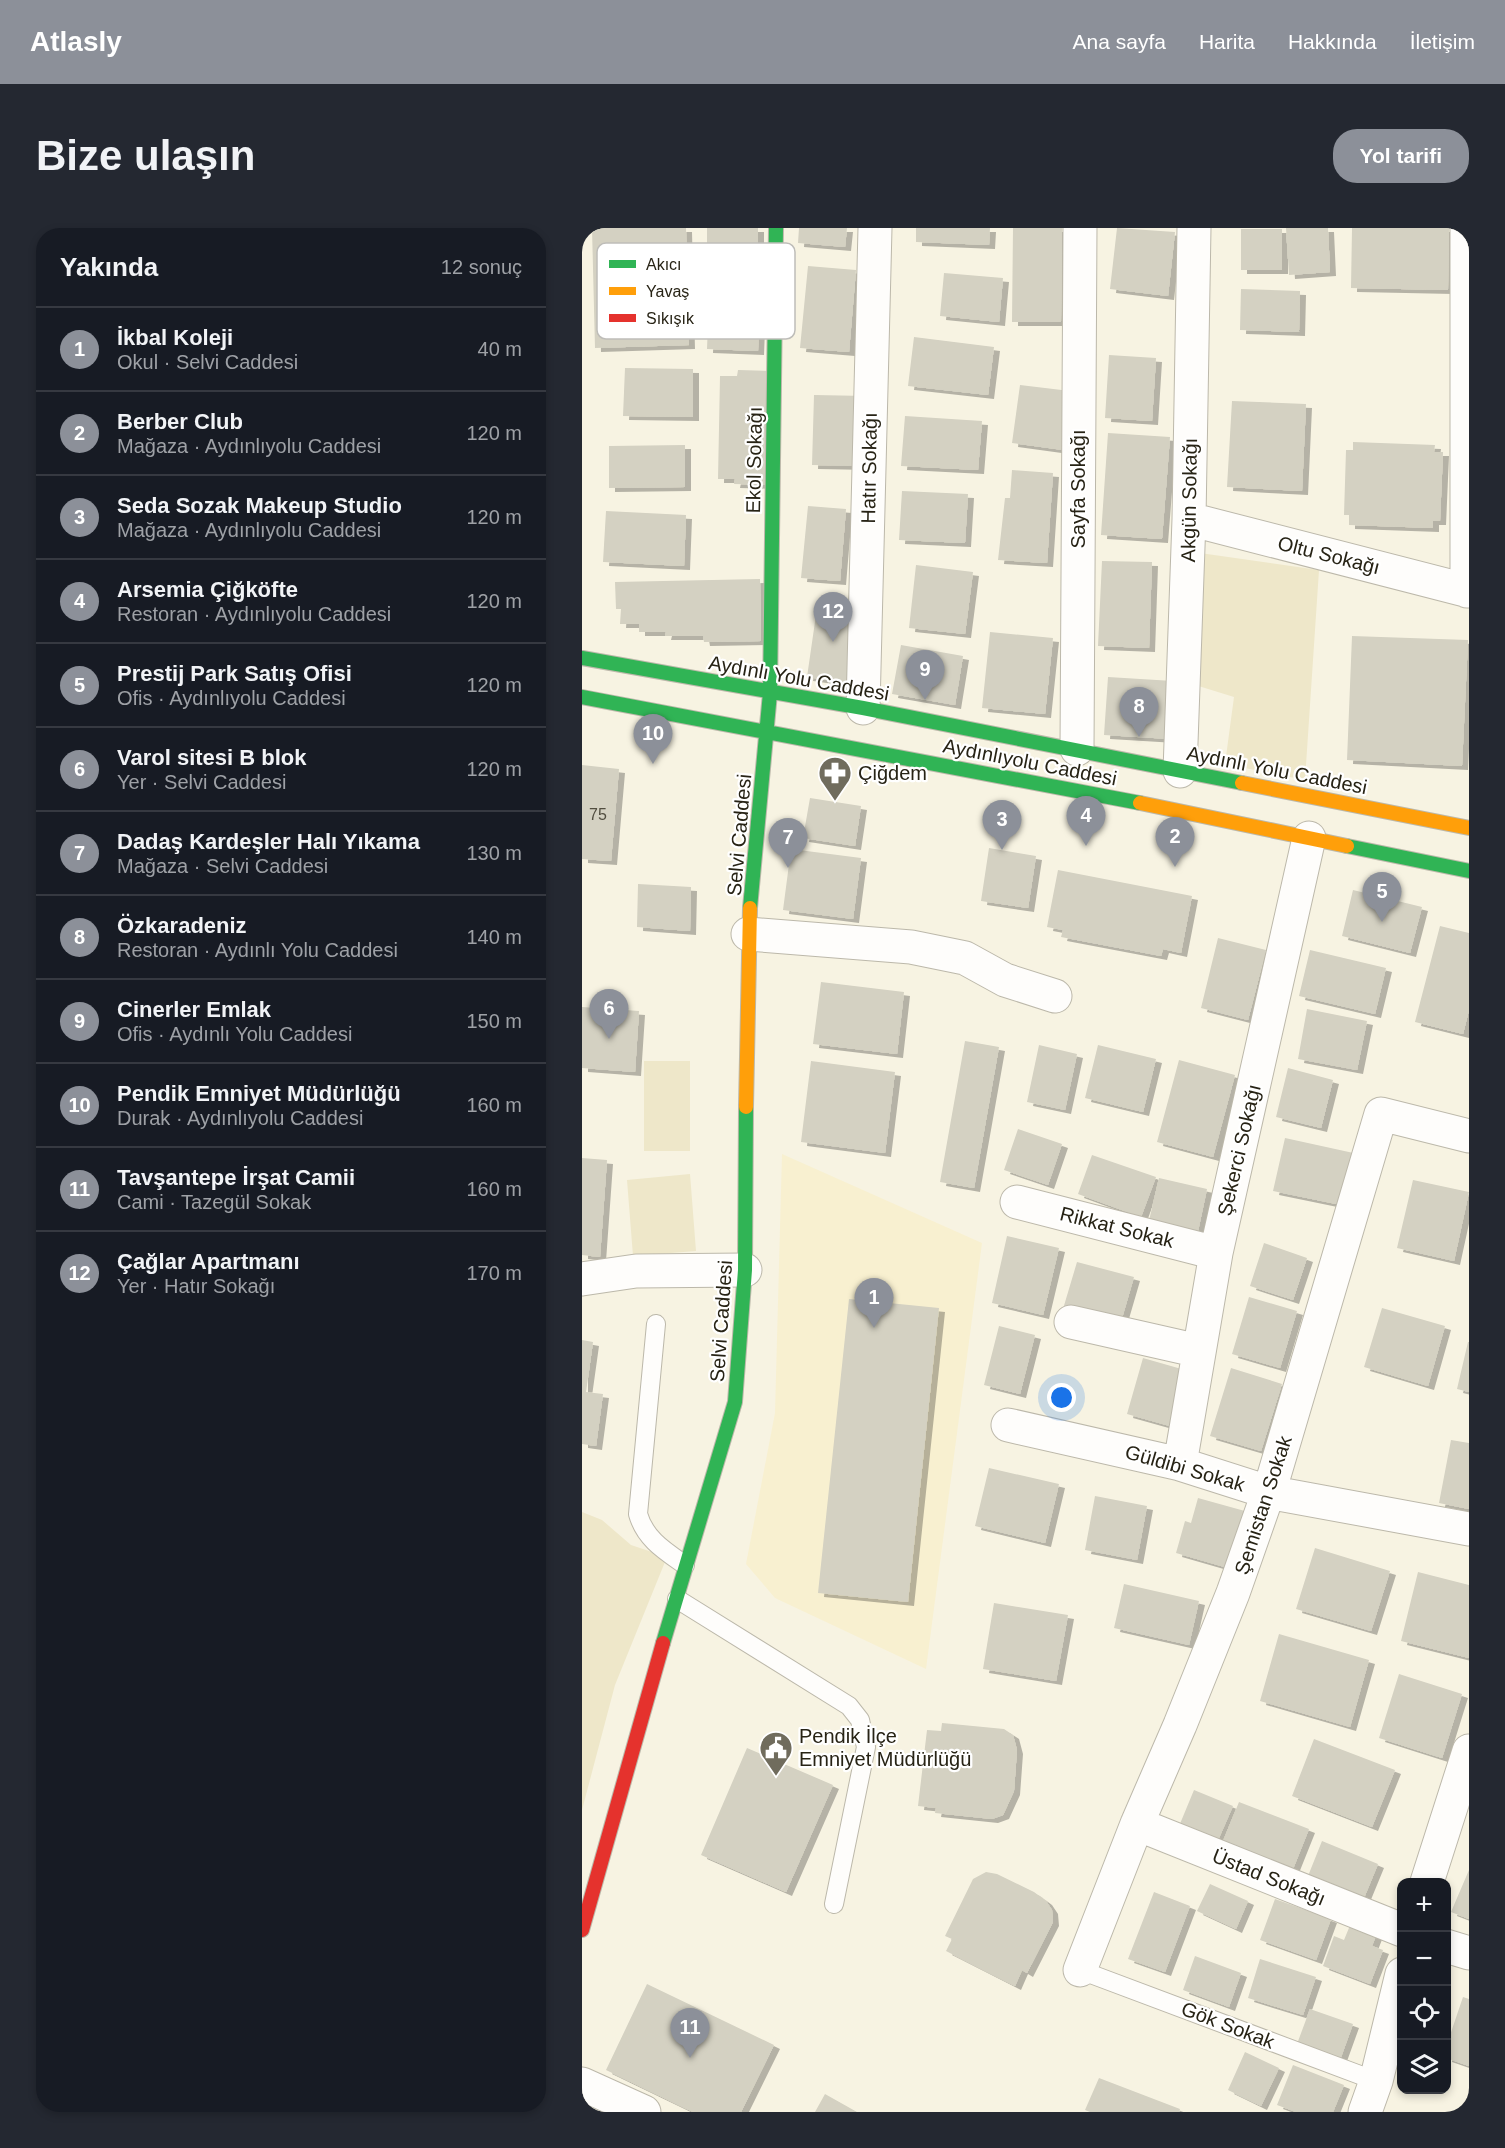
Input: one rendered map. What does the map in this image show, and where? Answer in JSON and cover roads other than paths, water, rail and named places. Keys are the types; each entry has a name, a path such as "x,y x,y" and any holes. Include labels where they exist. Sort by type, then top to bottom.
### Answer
{"main road":[{"name":"Ekol Sokağı","path":"776,228 776,243"},
{"name":"Ekol Sokağı","path":"770,693 775,339"},
{"name":"Aydınlı Yolu Caddesi","path":"582,658 1077,749 1469,828"},
{"name":"Selvi Caddesi","path":"582,1930 685,1565 735,1402 745,1270 748,934 770,693"},
{"name":"Aydınlıyolu Caddesi","path":"582,697 768,731 1469,871"}],"street":[{"name":"Hatır Sokağı","path":"863,708 875,228"},
{"name":"Sayfa Sokağı","path":"1077,749 1080,228"},
{"name":"Akgün Sokağı","path":"1180,771 1189,519 1194,228"},
{"path":"1467,228 1468,591"},
{"name":"Oltu Sokağı","path":"1189,519 1468,591"},
{"name":"Şekerci Sokağı","path":"1180,1464 1216,1252 1309,838"},
{"path":"748,934 911,947 965,958 1005,980 1055,996"},
{"name":"Şemistan Sokak","path":"1080,1970 1137,1824 1211,1648 1268,1492 1381,1114 1469,1136"},
{"name":"Rikkat Sokak","path":"1017,1202 1216,1252"},
{"path":"582,1278 636,1271 745,1270"},
{"path":"1071,1322 1199,1351"},
{"name":"Güldibi Sokak","path":"1008,1425 1180,1464 1268,1492 1469,1530"},
{"path":"1428,1878 1469,1750"},
{"name":"Üstad Sokağı","path":"1137,1824 1397,1928"},
{"path":"1451,1948 1469,1953"},
{"path":"1365,2112 1376,2080 1398,1986"},
{"path":"582,2084 644,2112"}],"lane":[{"path":"656,1324 638,1514 641,1525 650,1538 685,1565"},
{"path":"677,1599 849,1706 860,1720 866,1747 834,1904"},
{"name":"Gök Sokak","path":"1080,1970 1376,2080"}],"place":[{"name":"Çağlar Apartmanı","path":"833,642"},
{"name":"Cinerler Emlak","path":"925,700"},
{"name":"Özkaradeniz","path":"1139,737"},
{"name":"Pendik Emniyet Müdürlüğü","path":"653,764"},
{"name":"Çiğdem","path":"835,802"},
{"name":"Arsemia Çiğköfte","path":"1086,846"},
{"name":"Seda Sozak Makeup Studio","path":"1002,850"},
{"name":"Berber Club","path":"1175,867"},
{"name":"Dadaş Kardeşler Halı Yıkama","path":"788,868"},
{"name":"Prestij Park Satış Ofisi","path":"1382,922"},
{"name":"Varol sitesi B blok","path":"609,1039"},
{"name":"İkbal Koleji","path":"874,1328"},
{"name":"Pendik İlçe Emniyet Müdürlüğü","path":"776,1777"},
{"name":"Tavşantepe İrşat Camii","path":"690,2058"}]}
